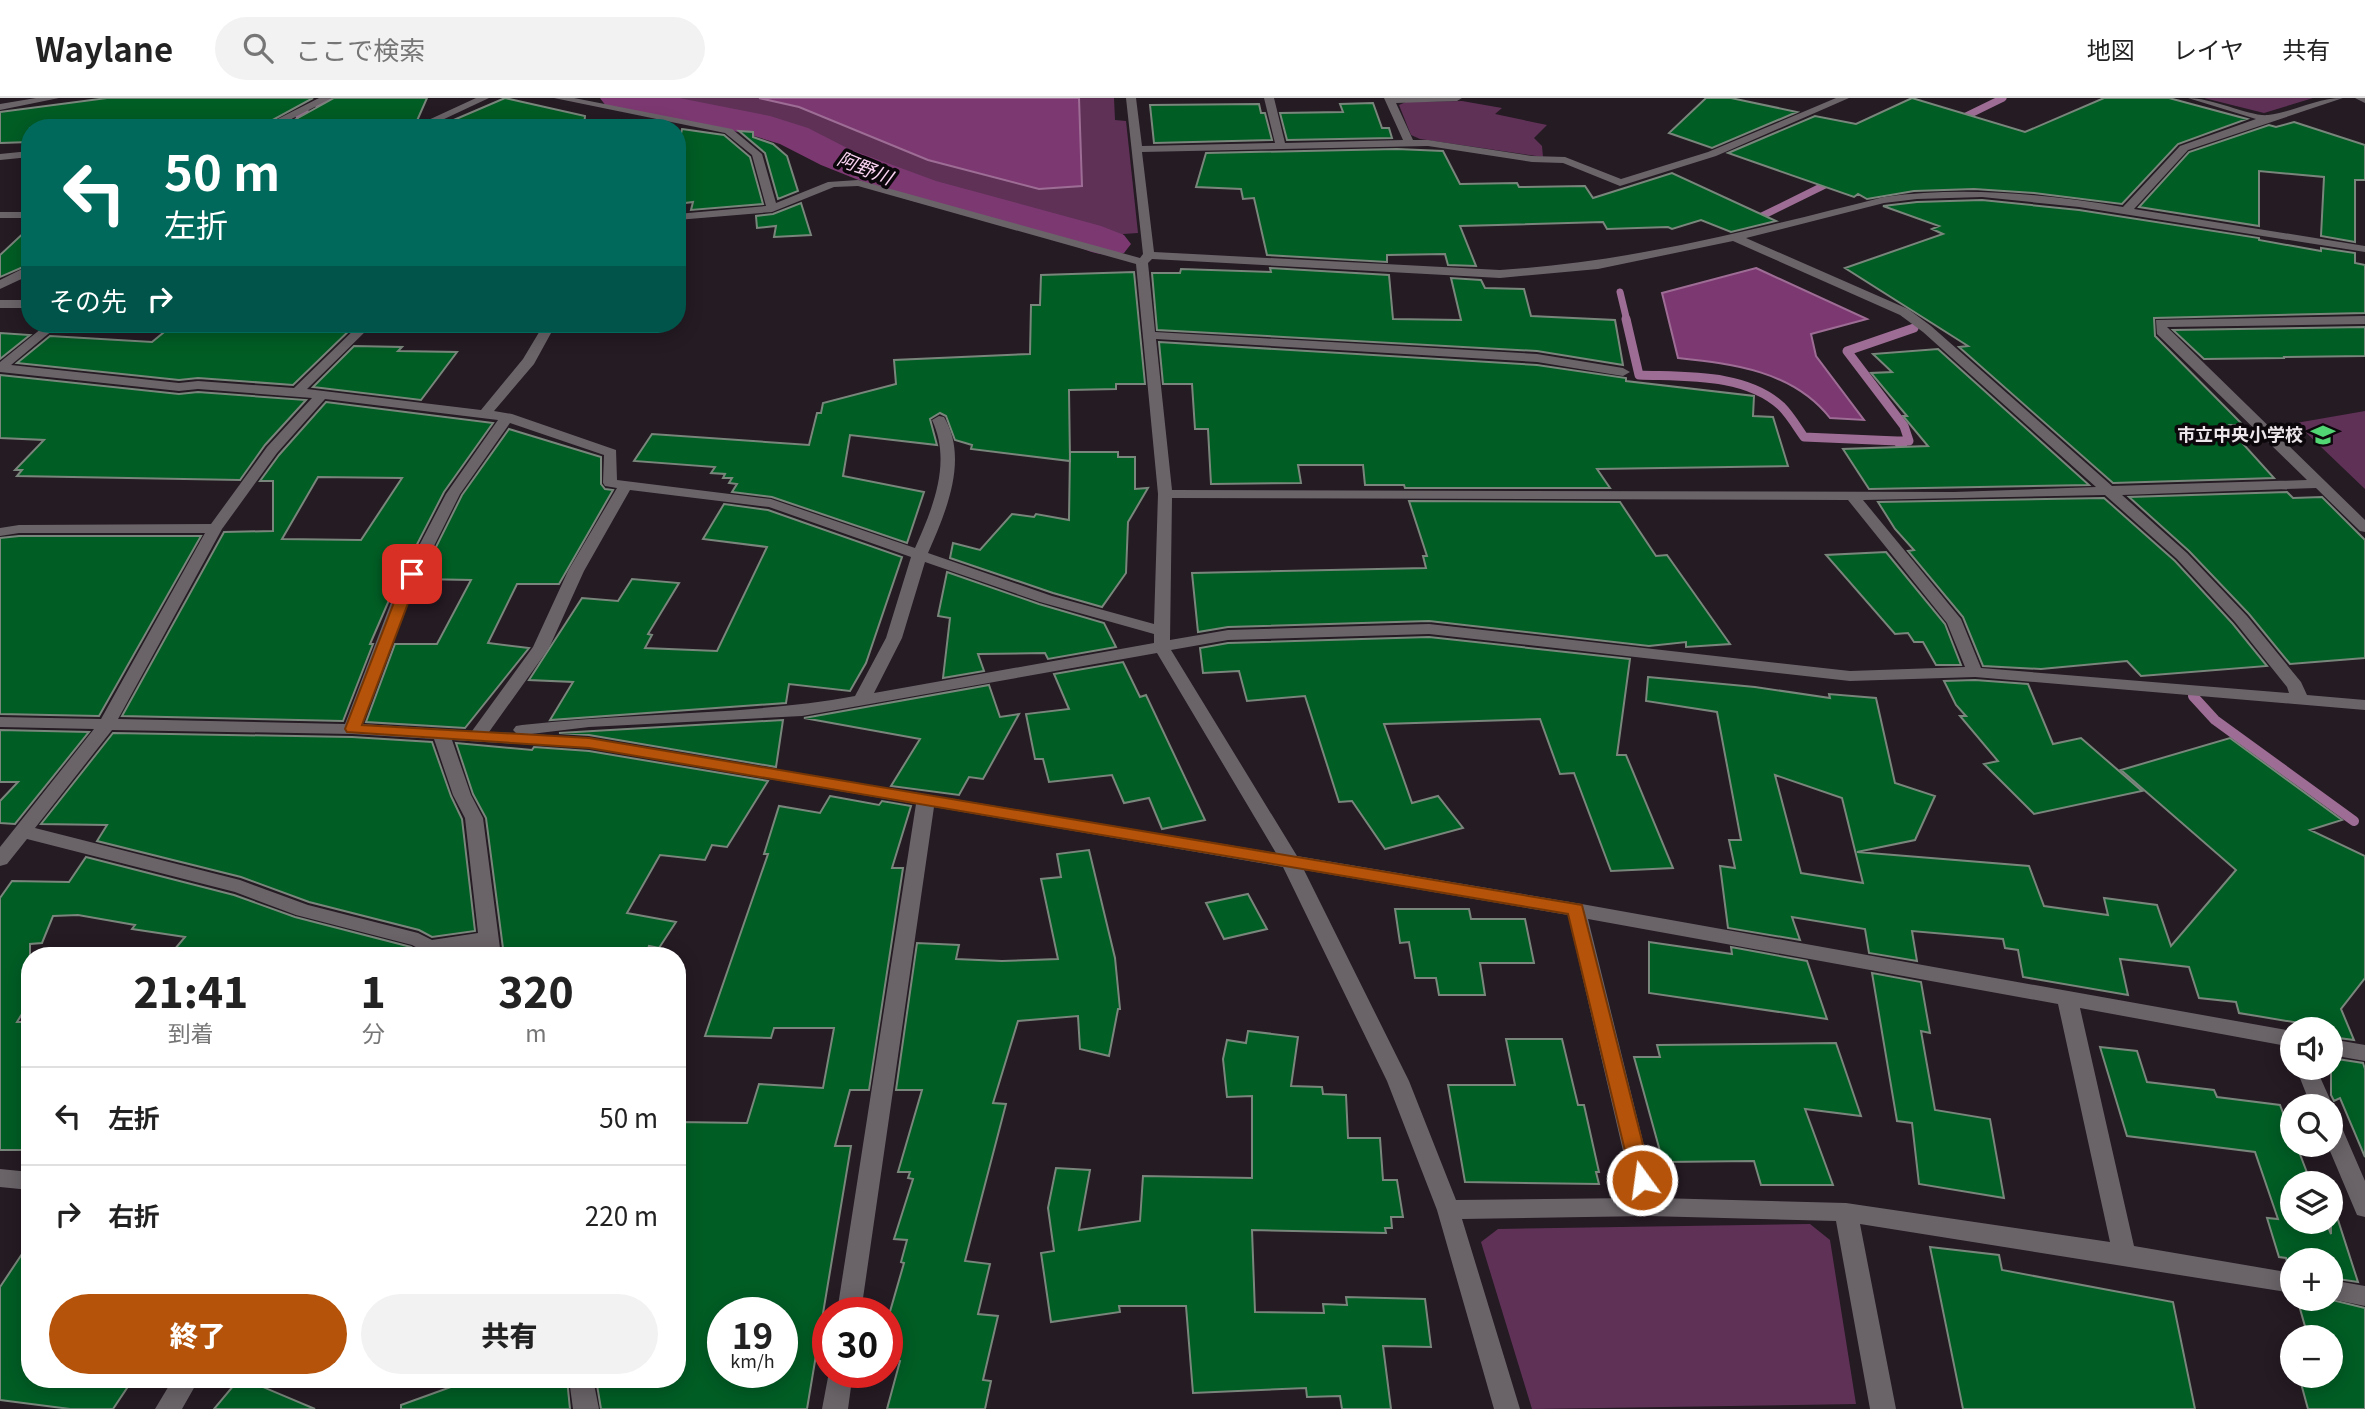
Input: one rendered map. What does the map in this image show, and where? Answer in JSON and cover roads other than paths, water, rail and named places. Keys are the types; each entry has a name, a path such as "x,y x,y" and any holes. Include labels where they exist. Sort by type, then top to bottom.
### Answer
{"street":[{"path":"0,107 54,98"},
{"path":"284,119 327,98"},
{"path":"436,119 484,98"},
{"path":"559,98 667,119"},
{"path":"1131,98 1165,494 1162,640 1290,862 1398,1081 1448,1210 1507,1409"},
{"path":"1269,98 1281,146"},
{"path":"1409,143 1390,99 1457,98"},
{"path":"1805,98 1830,103"},
{"path":"1137,149 1409,143 1532,159 1565,160 1620,183 1712,154 1844,98"},
{"path":"2193,98 2266,119"},
{"path":"2126,211 2183,148 2266,119 2338,98"},
{"path":"2360,98 2365,100"},
{"path":"686,123 729,131 757,154 772,209"},
{"path":"0,157 21,155"},
{"path":"686,216 772,209 832,184 858,183 1146,259 1528,274 1587,268 1733,237 1884,200 1921,194 1994,194 2126,211 2365,249"},
{"path":"0,215 21,215"},
{"path":"1733,237 1904,312 1927,329 2182,556 2232,610 2295,686 2300,700"},
{"path":"0,285 21,274"},
{"path":"0,304 21,304"},
{"path":"2365,320 2161,323 2161,331 2365,528"},
{"path":"0,368 43,333"},
{"path":"297,392 358,333"},
{"path":"484,415 529,361 545,333"},
{"path":"1150,335 1537,358 1622,372"},
{"path":"0,368 179,387 198,385 297,392 507,417 611,453 610,482 771,503 1162,640"},
{"path":"0,860 107,724 215,528 272,450 321,396"},
{"path":"352,729 403,592 453,494 507,417"},
{"path":"862,700 894,638 920,554 942,507 948,459 947,437 939,419"},
{"path":"1165,494 1852,496 2321,484"},
{"path":"478,734 541,648 576,570 625,486"},
{"path":"1852,496 1955,622 1975,671"},
{"path":"0,532 19,529 215,528"},
{"path":"0,722 478,734 589,722 802,711 1133,650 1162,640 1228,635 1429,629 1850,676 1975,671 2365,705"},
{"path":"478,734 589,743 1576,910 2280,1037"},
{"path":"441,735 462,795 474,818 489,947"},
{"path":"851,1297 926,800"},
{"path":"21,831 240,887 303,910 418,940 423,947"},
{"path":"1576,910 1648,1207"},
{"path":"2067,998 2123,1254"},
{"path":"2343,1048 2365,1053"},
{"path":"2343,1156 2365,1208"},
{"path":"0,1178 21,1180"},
{"path":"1448,1210 1648,1207 1846,1212 2280,1281"},
{"path":"1846,1212 1883,1409"},
{"path":"2343,1292 2365,1296"},
{"path":"167,1409 181,1388"},
{"path":"582,1388 586,1409"},
{"path":"835,1409 838,1388"}],"waterway":[{"path":"319,106 335,98"},
{"name":"阿野川","path":"619,98 756,124 794,136 835,157 921,190 1086,235 1109,244"},
{"path":"1958,120 2003,98"},
{"path":"299,116 306,113"},
{"path":"1762,216 1833,181"},
{"path":"1620,292 1627,321"},
{"path":"1626,319 1639,375 1714,379 1750,388 1781,406 1804,437 1897,441"},
{"path":"1897,441 1909,441 1904,426 1847,351 1914,328"},
{"path":"1897,441 1910,456"},
{"path":"2193,696 2215,720 2354,821"}],"place":[{"name":"市立中央小学校","path":"2323,435"}]}
